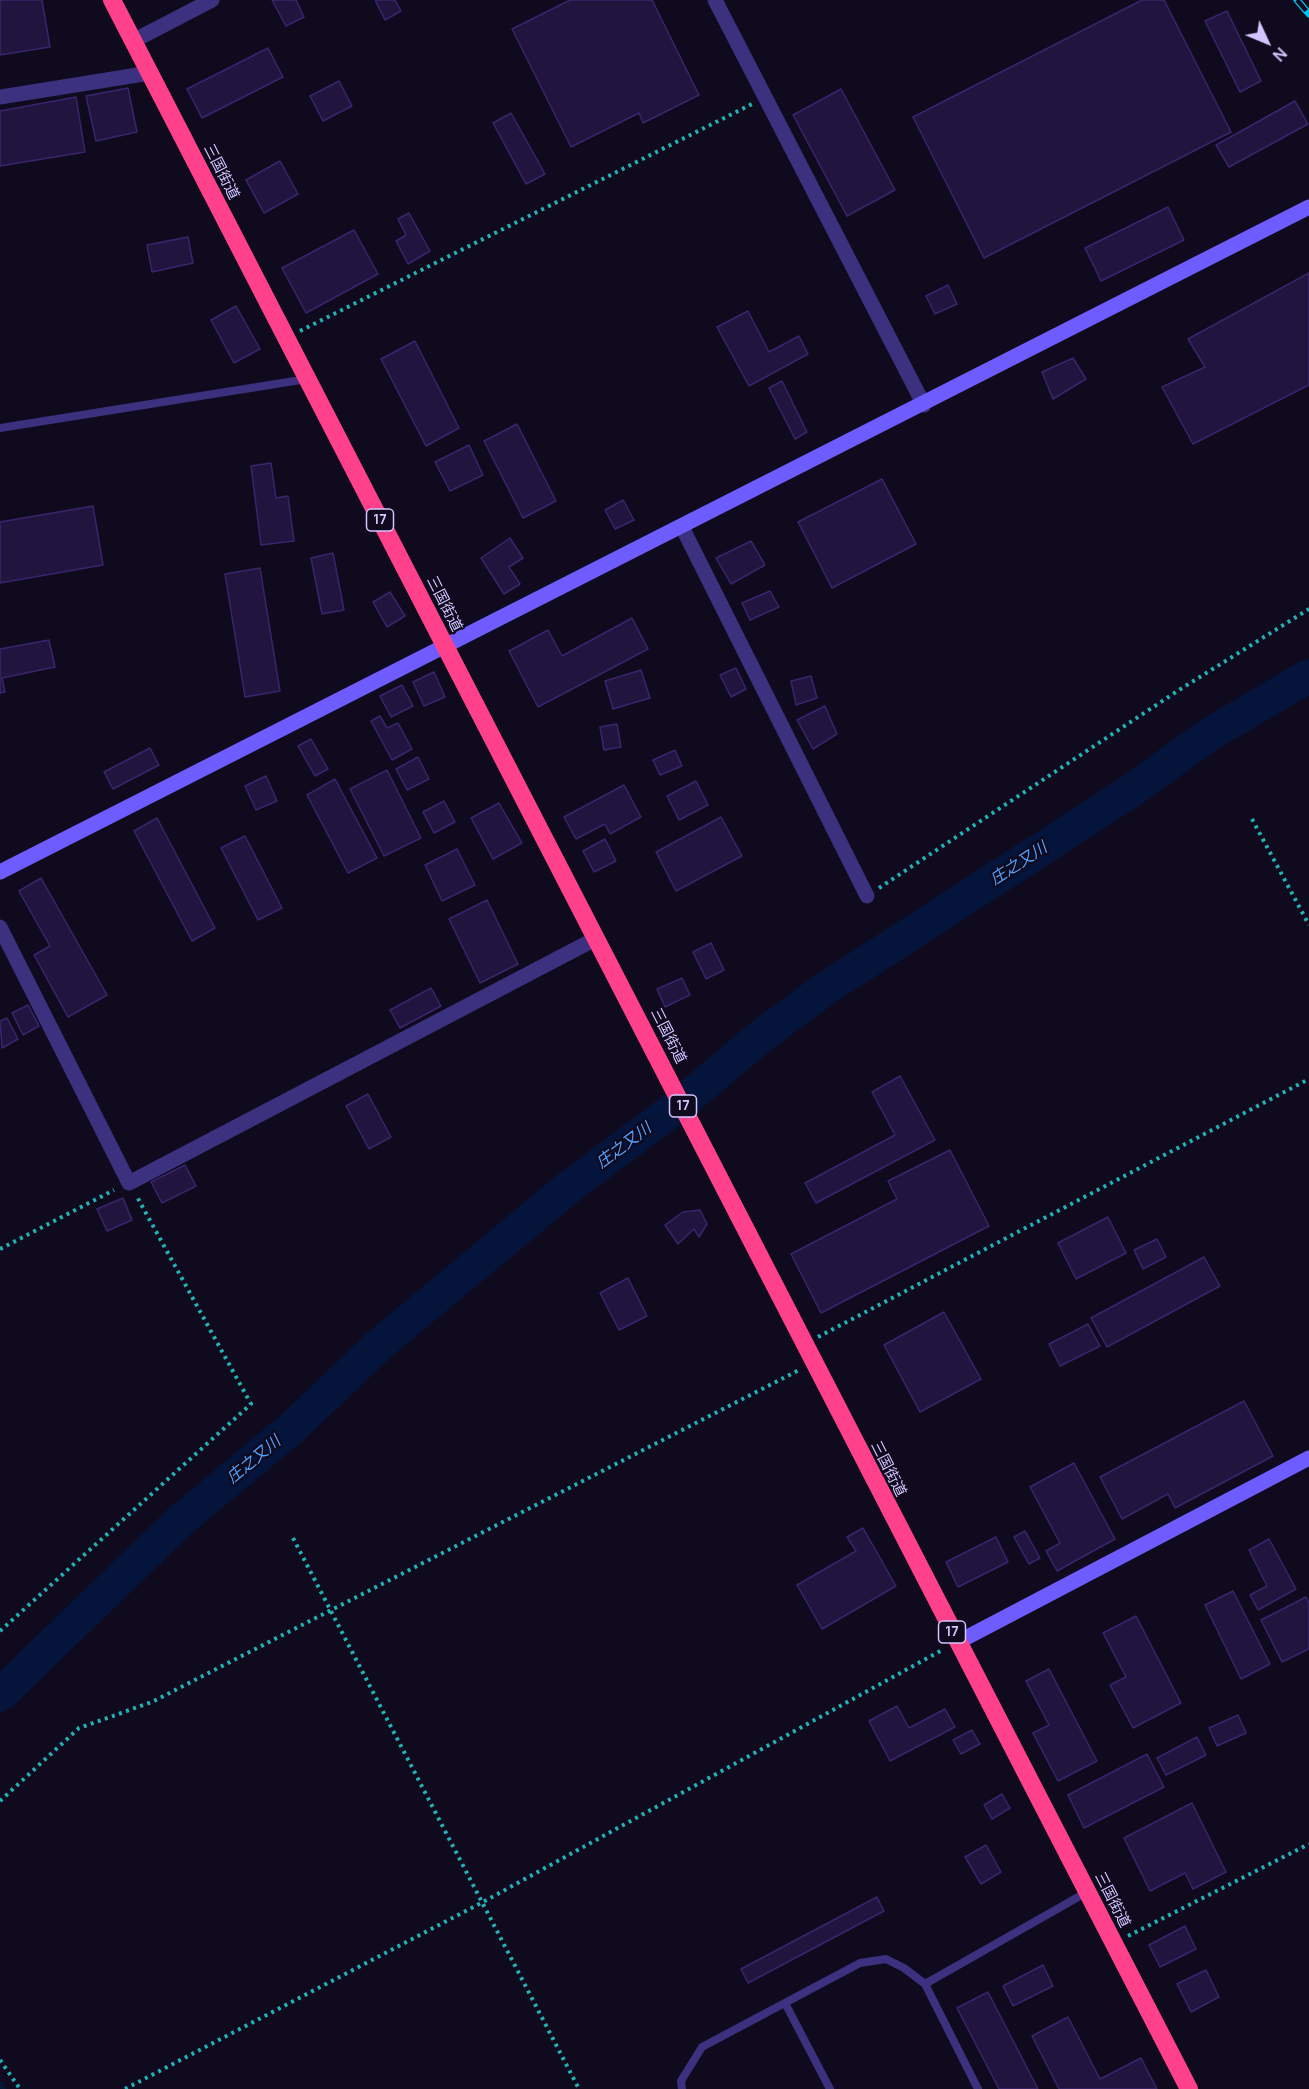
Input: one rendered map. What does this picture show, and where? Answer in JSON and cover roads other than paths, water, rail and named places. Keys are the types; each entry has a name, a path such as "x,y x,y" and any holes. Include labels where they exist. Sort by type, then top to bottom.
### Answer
{"highway":[{"name":"三国街道","path":"112,0 1189,2089"}],"street":[{"path":"133,40 212,0"},
{"path":"715,0 924,405"},
{"path":"0,97 150,74"},
{"path":"0,872 924,405 1309,207"},
{"path":"682,527 867,896"},
{"path":"0,927 129,1183 597,938"},
{"path":"958,1642 1309,1458"}],"lane":[{"path":"0,428 307,379"},
{"path":"925,1984 1087,1892"},
{"path":"682,2089 681,2080 702,2047 860,1963 886,1959 904,1968 925,1984 978,2089"},
{"path":"785,2002 830,2089"}],"waterway":[{"name":"庄之又川","path":"0,1695 180,1521 292,1428 379,1345 568,1188 683,1102 760,1037 822,991 1131,791 1210,734 1309,676"},
{"path":"0,2084 3,2089"}],"railway":[{"path":"1297,0 1309,14"}]}
